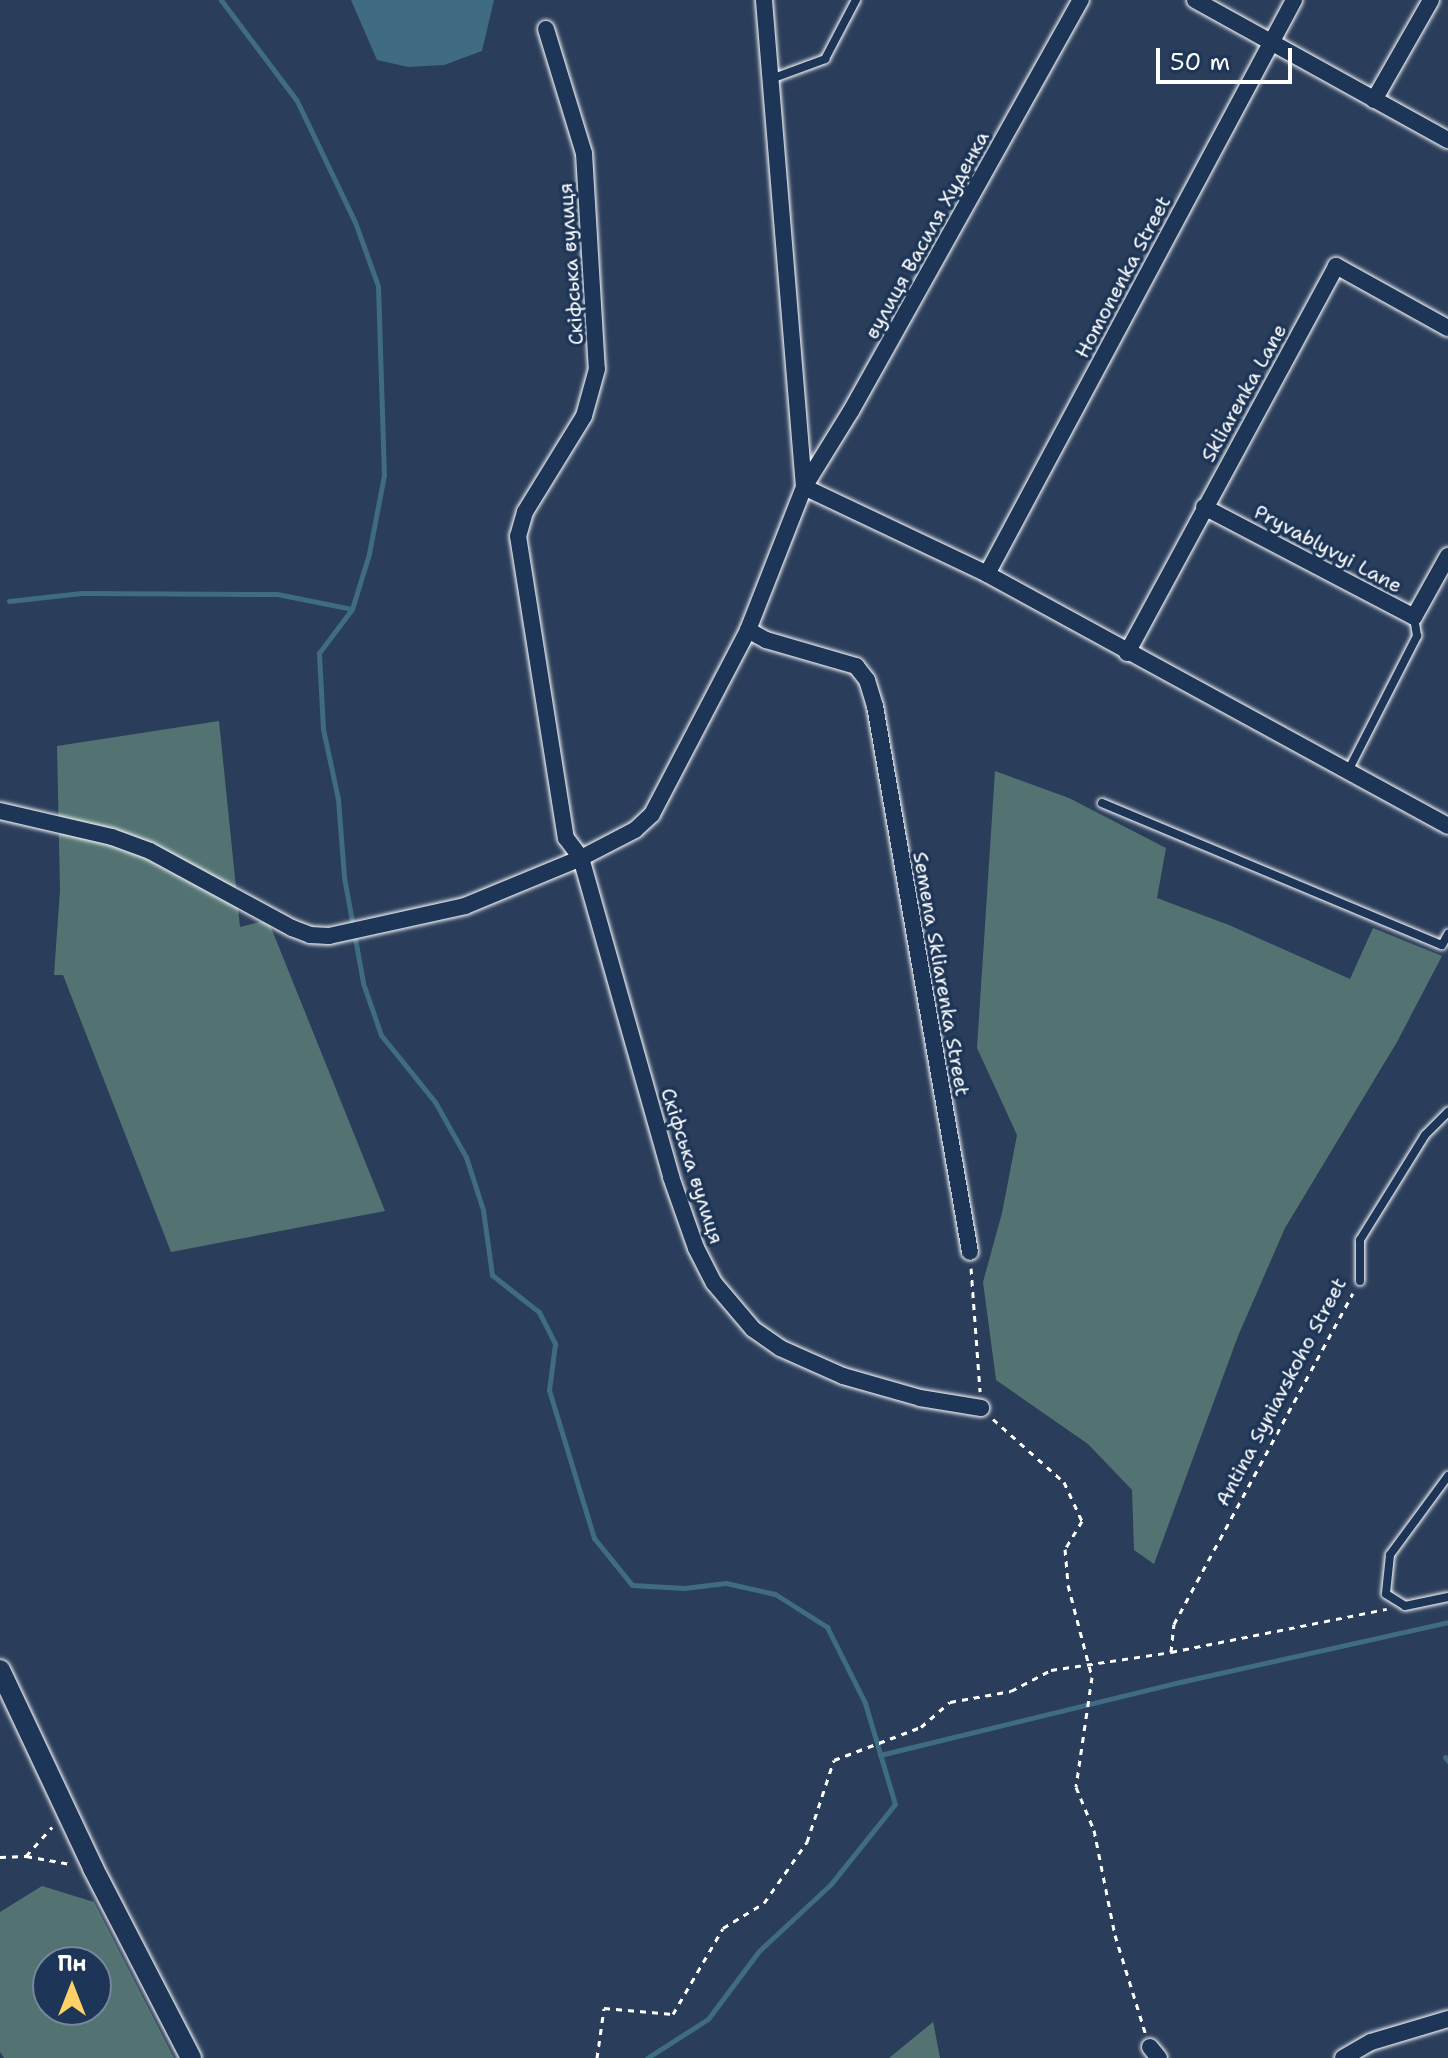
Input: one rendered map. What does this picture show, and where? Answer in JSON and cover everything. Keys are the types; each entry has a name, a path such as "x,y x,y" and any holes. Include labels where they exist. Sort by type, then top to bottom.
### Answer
{"street":[{"path":"0,811 112,837 150,851 292,928 310,935 329,936 465,906 581,858 635,830 652,814 748,630 804,487 764,0"},
{"name":"вулиця Василя Худенка","path":"804,487 851,411 1081,0"},
{"path":"1195,0 1448,140"},
{"name":"Homonenka Street","path":"987,574 1294,0"},
{"path":"1374,100 1431,0"},
{"name":"Скіфська вулиця","path":"546,29 584,153 597,369 584,416 525,512 518,536 566,838 581,858 671,1177 696,1248 727,1303 753,1329 780,1348 843,1376 920,1398 981,1408"},
{"name":"Skliarenka Lane","path":"1127,653 1336,266 1448,328"},
{"path":"804,487 987,574 1448,826"},
{"name":"Pryvablyvyi Lane","path":"1204,507 1414,617 1448,556"},
{"name":"Semena Skliarenka Street","path":"748,630 766,640 856,666 867,680 875,706 970,1252"},
{"path":"0,1670 93,1868 191,2058"},
{"path":"1343,2058 1371,2042 1448,2019"}],"lane":[{"path":"771,79 825,59 856,0"},
{"path":"1348,772 1417,636 1414,617"},
{"path":"1102,803 1442,945 1448,934"},
{"name":"Antina Syniavskoho Street","path":"1360,1281 1360,1240 1425,1135 1448,1112"},
{"path":"1448,1476 1390,1555 1386,1594 1405,1606 1448,1597"}],"path":[{"path":"970,1252 981,1408 1064,1482 1082,1521 1065,1549 1068,1585 1092,1677 1076,1787 1094,1830 1115,1935 1154,2053"},
{"name":"Antina Syniavskoho Street","path":"1171,1652 1174,1624 1360,1281"},
{"path":"597,2058 604,2008 673,2014 723,1928 764,1903 807,1842 834,1760 921,1727 950,1702 1011,1691 1051,1670 1171,1652 1405,1606"},
{"path":"26,1856 50,1834 63,1801"},
{"path":"0,1857 26,1856 93,1868"}],"green space":[{"path":"219,721 240,927 268,920 385,1211 171,1252 63,975 54,975 60,890 57,746"},
{"path":"995,771 1069,798 1166,848 1157,898 1229,925 1350,979 1373,928 1442,956 1397,1042 1285,1228 1238,1336 1154,1564 1134,1550 1132,1490 1088,1444 996,1380 983,1282 1002,1213 1017,1135 977,1048"},
{"path":"42,1886 94,1902 174,2058 4,2058 0,2052 0,1912"},
{"path":"933,2022 940,2058 889,2058"}],"water":[{"path":"351,0 494,0 482,51 444,65 408,67 377,60"}],"waterway":[{"path":"221,0 297,101 355,222 378,286 384,475 369,554 352,609 319,653 323,729 338,799 344,877 363,983 381,1035 435,1102 466,1157 483,1210 492,1275 539,1312 555,1344 549,1390 594,1538 632,1585 684,1588 726,1583 775,1594 827,1627 865,1703 895,1804 831,1884 759,1951 708,2019 647,2058"},
{"path":"9,601 82,593 277,594 352,609"},
{"path":"880,1755 1180,1682 1448,1622"},
{"path":"1445,1757 1448,1761"}]}
